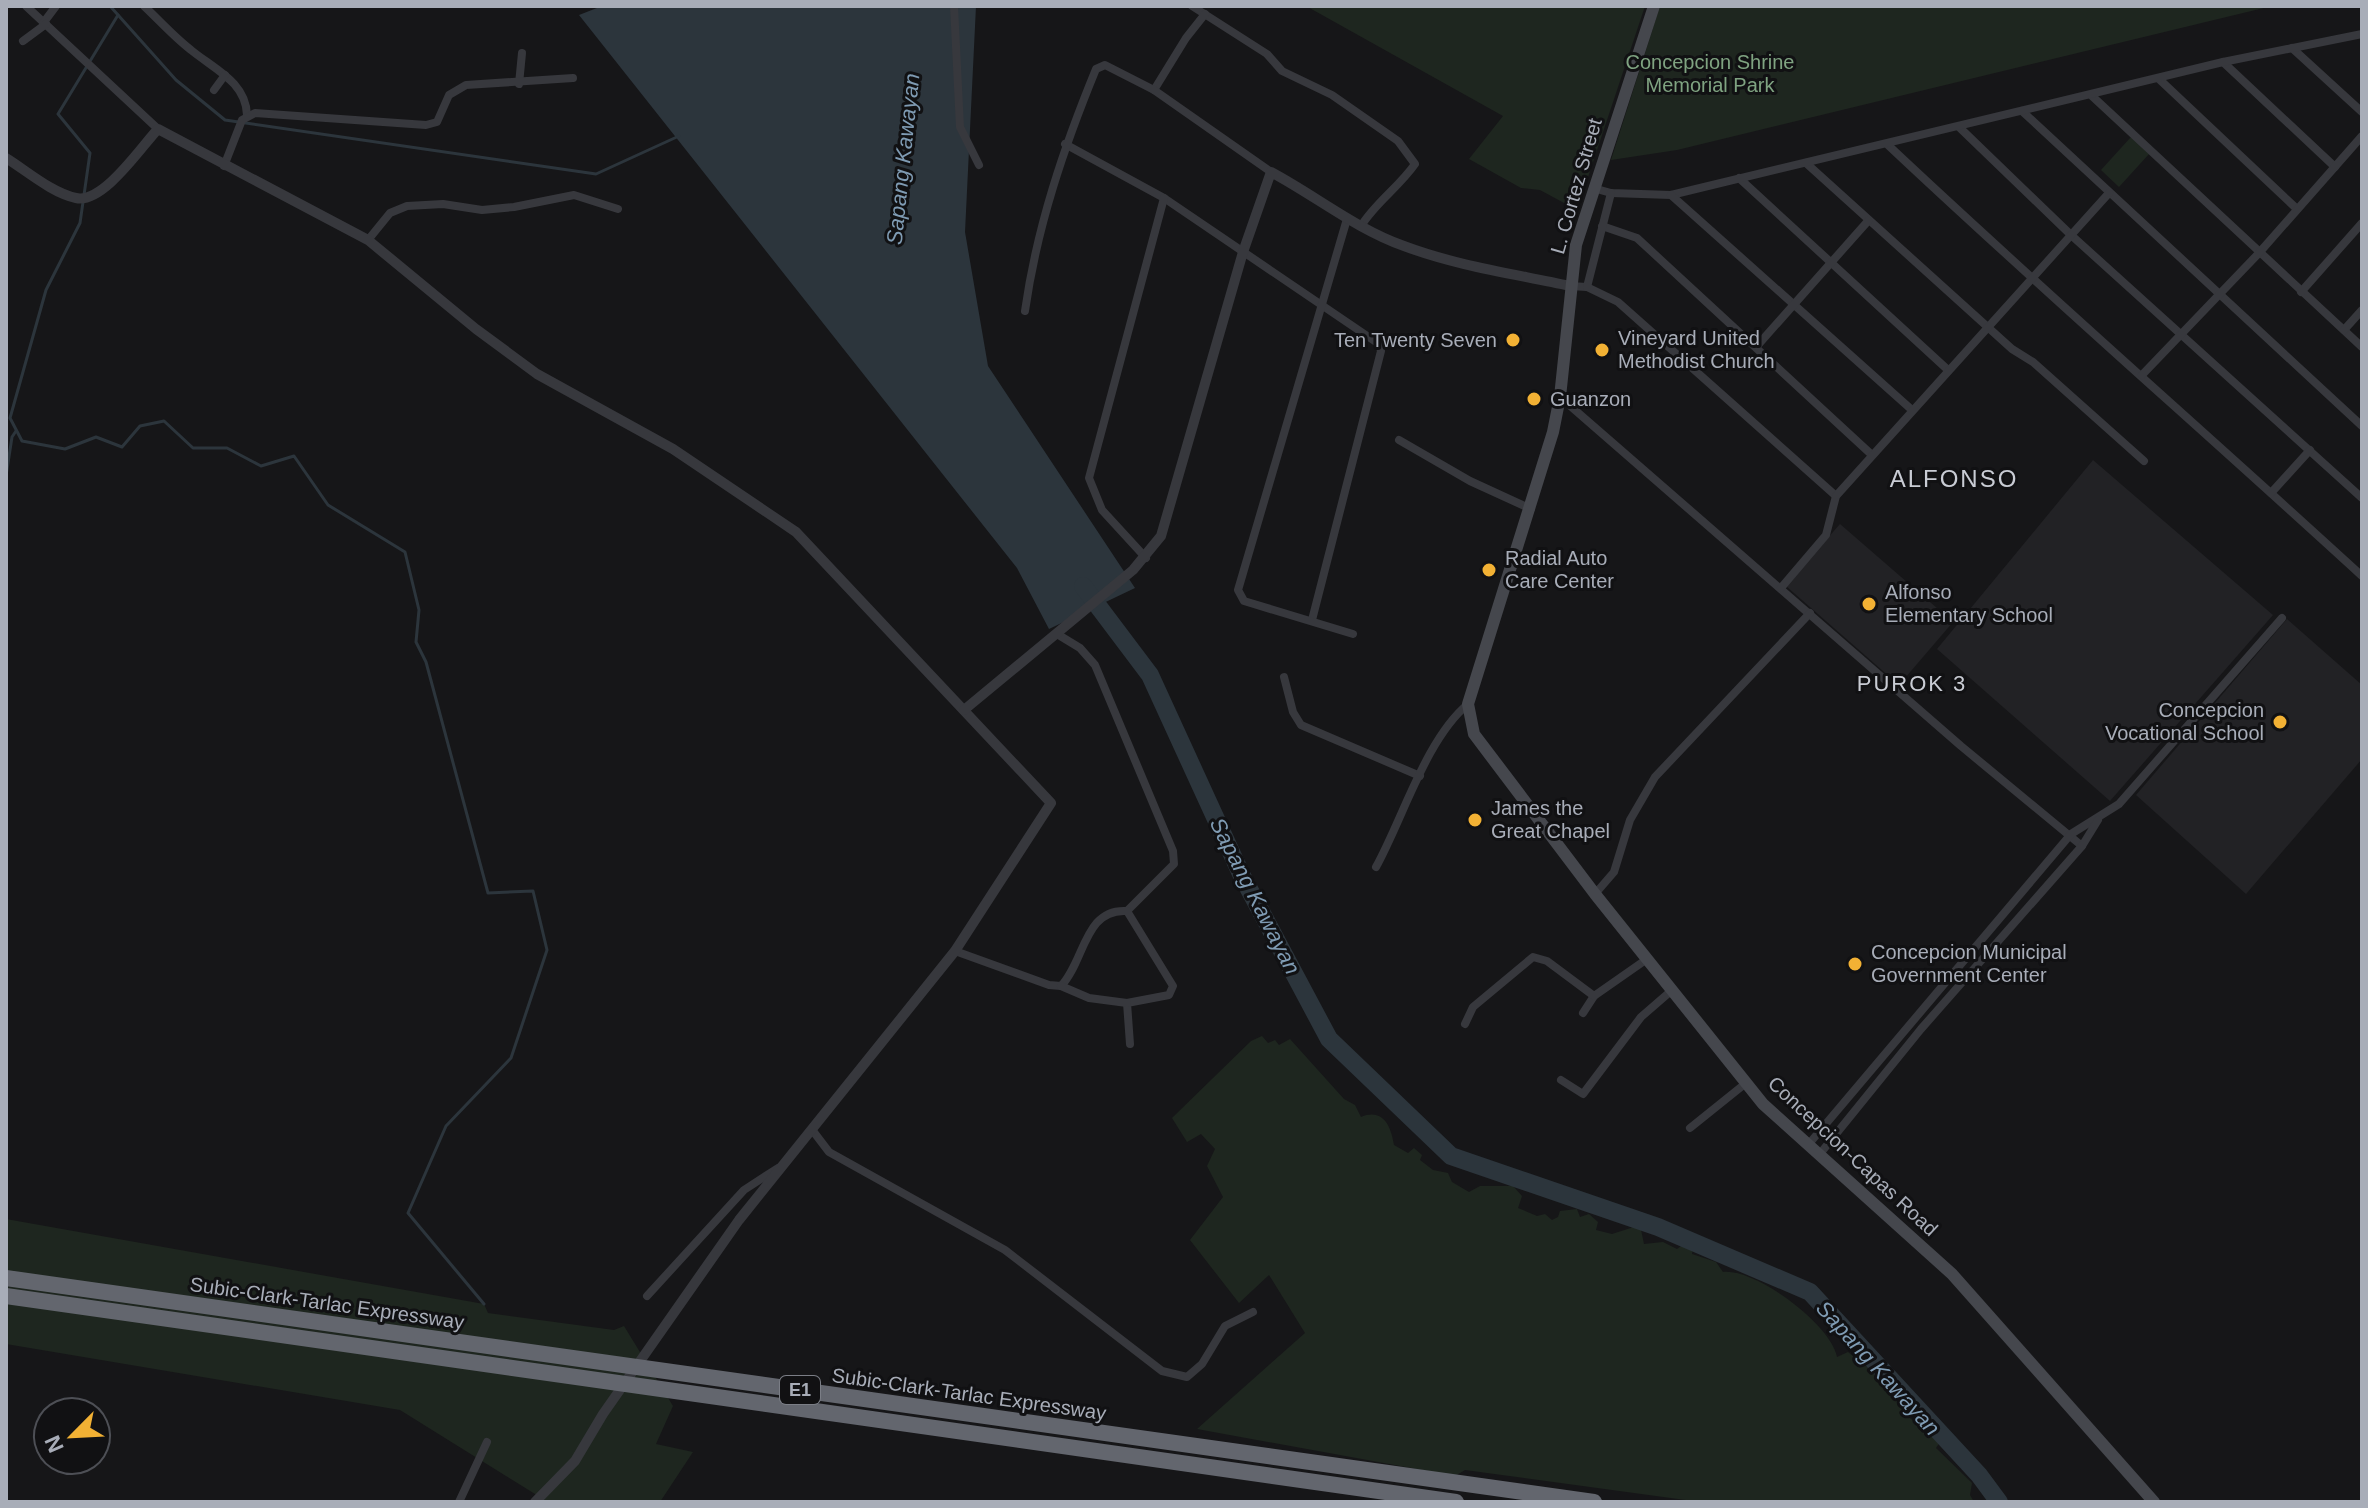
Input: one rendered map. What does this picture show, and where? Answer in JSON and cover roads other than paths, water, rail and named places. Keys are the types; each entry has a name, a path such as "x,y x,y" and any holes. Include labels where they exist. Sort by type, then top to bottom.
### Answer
{"highway":[{"name":"Subic-Clark-Tarlac Expressway","path":"6,1278 1594,1502"},
{"name":"Subic-Clark-Tarlac Expressway","path":"6,1296 1456,1502"}],"main road":[{"name":"L. Cortez Street","path":"1468,704 1544,469 1560,397 1576,245 1592,187 1654,6"},
{"name":"Concepcion-Capas Road","path":"1468,704 1474,734 1483,749 1746,1083 1808,1145 1952,1274 2154,1502"}],"street":[{"path":"26,6 158,129 368,240 476,329 537,374 673,449 796,532 1051,803 955,951 782,1166 656,1337 575,1461 535,1502"},
{"path":"23,41 45,23 56,6"},
{"path":"144,6 192,51 225,75 246,105 247,115 224,166"},
{"path":"954,6 960,127 979,165"},
{"path":"1192,6 1267,54 1282,71 1332,95 1398,141 1409,153 1415,164 1410,172 1372,208 1361,226"},
{"path":"1154,90 1205,14"},
{"path":"1592,187 1611,193 1671,195 2223,62 2362,34"},
{"path":"2292,48 2362,112"},
{"path":"519,84 522,53"},
{"path":"2223,62 2335,167"},
{"path":"1025,311 1032,263 1065,144 1096,69 1105,65 1154,90 1271,172 1361,226 1417,250 1570,286 1587,287 1618,302 1836,496"},
{"path":"214,90 225,75"},
{"path":"247,115 286,114 426,125 437,122 449,95 457,89 573,78"},
{"path":"2159,79 2297,209"},
{"path":"2092,96 2362,347"},
{"path":"2022,111 2362,426"},
{"path":"1959,127 2071,235 2182,332 2362,498"},
{"path":"6,158 63,193 79,199 92,197 104,189 158,129"},
{"path":"2142,375 2259,253 2362,136"},
{"path":"1065,144 1164,198 1320,307 1376,339 1381,351 1312,620"},
{"path":"1888,145 2030,279 2142,375 2362,576"},
{"path":"1806,163 1868,221 2144,461"},
{"path":"964,710 1133,570 1146,558 1161,536 1243,252 1271,172"},
{"path":"1739,178 1828,264 1948,370"},
{"path":"1587,287 1611,193"},
{"path":"1781,588 1826,535 1836,496 2109,193"},
{"path":"368,240 390,213 407,206 443,204 493,209 574,195 618,209"},
{"path":"1671,195 1912,410"},
{"path":"1146,558 1102,510 1089,478 1164,198"},
{"path":"1347,219 1238,590 1244,601 1353,634"},
{"path":"1757,346 1868,221"},
{"path":"2301,292 2362,223"},
{"path":"1602,226 1637,238 1872,455"},
{"path":"2344,330 2362,310"},
{"path":"1560,397 1961,746 2082,846"},
{"path":"1399,440 1470,481 1531,509"},
{"path":"2271,493 2310,450"},
{"path":"1595,894 1614,872 1630,820 1655,777 1810,613"},
{"path":"1808,1145 2071,834 2119,804 2282,618"},
{"path":"1057,634 1080,648 1095,665 1173,851 1174,864 1127,911 1115,911 1094,925 1071,976 1061,986"},
{"path":"1284,677 1293,712 1301,725 1420,776"},
{"path":"1376,867 1420,776 1455,715 1468,704"},
{"path":"1819,1155 1921,1029 2082,846 2101,816"},
{"path":"955,951 1089,998 1127,1003 1169,995 1173,986 1127,911"},
{"path":"1465,1024 1473,1007 1533,957 1547,961 1594,996"},
{"path":"1583,1013 1594,996 1647,959"},
{"path":"1561,1080 1583,1094 1641,1017 1671,991"},
{"path":"1127,1003 1130,1044"},
{"path":"1690,1128 1746,1083"},
{"path":"813,1131 829,1152 1005,1250 1162,1371 1187,1377 1202,1364 1225,1326 1253,1312"},
{"path":"647,1296 744,1190 782,1166"},
{"path":"459,1502 487,1442"}],"water":[{"path":"602,6 976,6 965,232 988,366 1135,588 1049,629 1017,568 579,15"}],"waterway":[{"path":"110,6 176,80 225,120 596,174 679,136"},
{"path":"118,15 58,114 90,153 80,223 46,290 10,418 22,441 65,449 96,437 122,447 140,426 164,421 193,448 227,448 261,466 294,456 328,505 405,552 419,610 416,642 426,662 488,893 533,891 547,950 511,1058 446,1126 408,1213 484,1304"},
{"path":"6,476 12,437 16,431"},
{"name":"Sapang Kawayan","path":"1083,586 1150,675 1242,876 1329,1039 1451,1156 1658,1227 1810,1292 1979,1475 1999,1502"}],"place":[{"name":"Ten Twenty Seven","path":"1513,340"},
{"name":"Vineyard United Methodist Church","path":"1602,350"},
{"name":"Guanzon","path":"1534,399"},
{"name":"Radial Auto Care Center","path":"1489,570"},
{"name":"Alfonso Elementary School","path":"1869,604"},
{"name":"Concepcion Vocational School","path":"2280,722"},
{"name":"James the Great Chapel","path":"1475,820"},
{"name":"Concepcion Municipal Government Center","path":"1855,964"}],"district":[{"name":"ALFONSO","path":"1954,478"},
{"name":"PUROK 3","path":"1912,683"}],"park label":[{"name":"Concepcion Shrine Memorial Park","path":"1710,74"}]}
